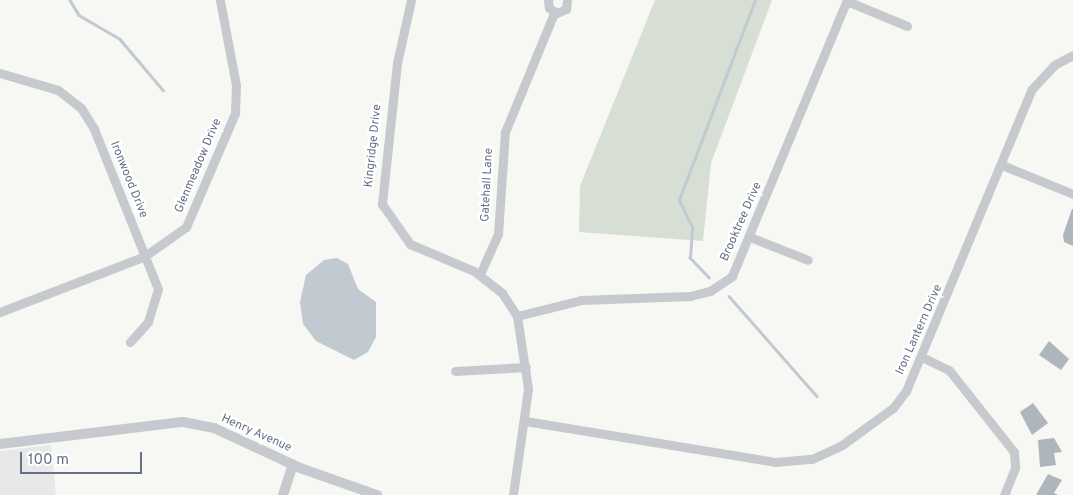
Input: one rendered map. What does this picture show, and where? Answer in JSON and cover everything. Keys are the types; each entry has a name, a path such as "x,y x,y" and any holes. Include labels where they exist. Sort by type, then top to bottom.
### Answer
{"street":[{"name":"Glenmeadow Drive","path":"0,312 145,256 186,227 235,114 236,85 220,0"},
{"name":"Kingridge Drive","path":"411,0 397,63 382,204 410,244 480,274 502,293 517,316 526,367 525,421 513,495"},
{"path":"548,0 554,13"},
{"name":"Gatehall Lane","path":"480,274 498,234 505,132 554,13 564,12 567,0"},
{"path":"847,1 907,26"},
{"name":"Brooktree Drive","path":"517,316 571,302 710,291 732,276 750,237 847,1"},
{"name":"Iron Lantern Drive","path":"525,421 693,451 797,463 842,445 894,408 924,358 1032,89 1054,66 1073,55"},
{"name":"Ironwood Drive","path":"0,73 58,90 81,108 94,129 158,289 148,322 130,342"},
{"path":"1002,165 1073,194"},
{"path":"750,237 808,260"},
{"path":"924,358 949,370 1008,443 1015,468 1004,495"},
{"path":"455,371 526,367"},
{"name":"Henry Avenue","path":"0,444 183,422 229,434 293,465 377,495"},
{"path":"283,495 293,465"}],"shaded area":[{"path":"655,0 772,0 711,163 703,241 579,232 580,186"},
{"path":"337,258 348,264 358,289 376,302 376,337 368,352 354,360 316,341 303,324 300,302 306,275 324,260"},
{"path":"51,445 56,495 0,495 0,451"}],"building":[{"path":"1072,209 1073,246 1064,242 1063,235"},
{"path":"1049,341 1069,359 1061,370 1039,355"},
{"path":"1033,403 1048,423 1032,435 1020,412"},
{"path":"1054,438 1062,452 1054,453 1056,465 1040,467 1038,440"},
{"path":"1048,474 1062,480 1054,493 1058,495 1036,495"}],"waterway":[{"path":"70,0 79,15 120,39 163,90"},
{"path":"709,278 690,258 692,227 679,200 755,0"},
{"path":"729,296 817,396"}]}
